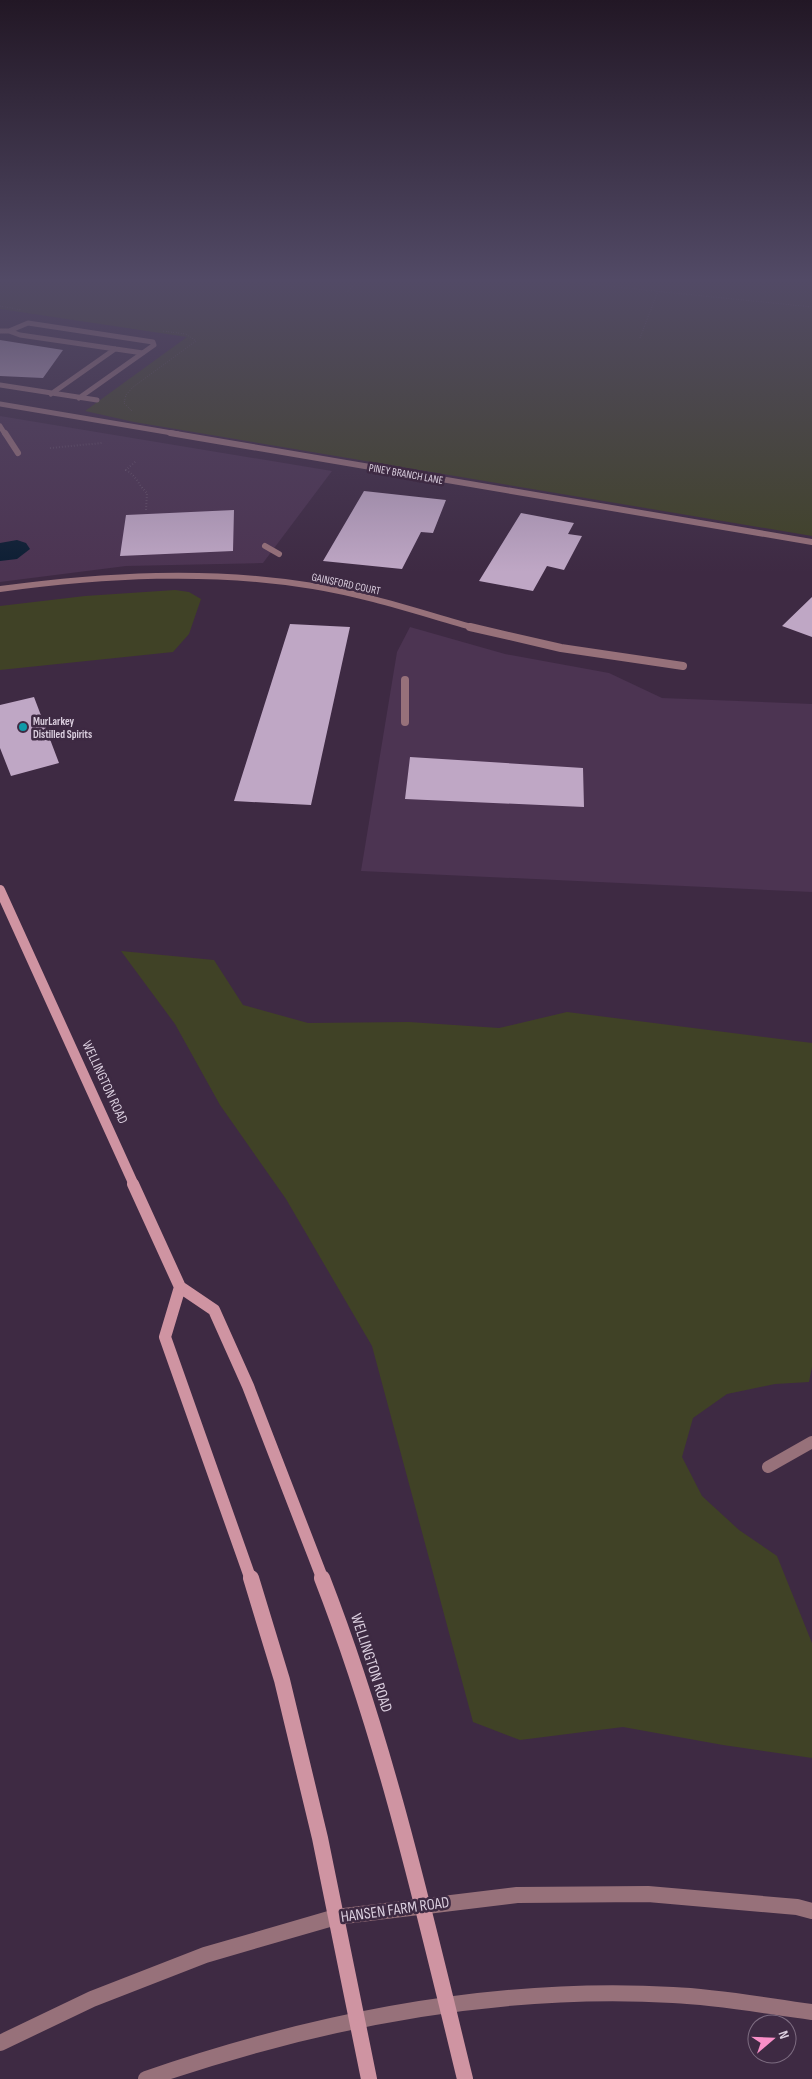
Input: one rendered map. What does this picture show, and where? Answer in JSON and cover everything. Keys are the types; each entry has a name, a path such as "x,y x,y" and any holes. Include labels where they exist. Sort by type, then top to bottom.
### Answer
{"main road":[{"name":"WELLINGTON ROAD","path":"0,890 180,1287 214,1310 248,1386 333,1606 391,1786 449,2006 465,2079"},
{"path":"180,1287 165,1338 249,1573 282,1680 318,1829 358,2021 368,2079"}],"street":[{"path":"51,394 74,378"},
{"path":"79,398 107,378"},
{"path":"0,385 97,400"},
{"name":"PINEY BRANCH LANE","path":"0,404 812,542"},
{"path":"0,426 18,454"},
{"path":"265,546 279,554"},
{"name":"GAINSFORD COURT","path":"0,589 79,579 140,575 217,575 278,581 358,596 530,642 596,654 683,666"},
{"path":"405,680 405,722"},
{"path":"768,1467 812,1442"},
{"name":"HANSEN FARM ROAD","path":"0,2043 92,1999 205,1955 336,1917 423,1904 517,1895 648,1894 797,1907 812,1911"},
{"path":"146,2079 262,2042 358,2021 449,2006 510,1999 573,1995 656,1994 812,2012"}],"path":[{"path":"132,412 124,403 126,395 145,378"},
{"path":"50,448 102,443"},
{"path":"135,462 126,470 138,479 140,487 147,493 146,510"}],"shaded area":[{"path":"0,416 332,471 263,563 126,566 0,582"},
{"path":"410,627 505,654 609,673 662,698 812,704 812,892 361,871 397,652"}],"green space":[{"path":"130,378 812,378 812,536 134,422 85,411"},
{"path":"175,590 189,592 201,599 189,634 173,652 0,670 0,606 85,596"},
{"path":"121,951 214,960 243,1005 308,1023 409,1022 499,1028 567,1012 812,1043 812,1367 809,1382 775,1384 727,1394 693,1418 682,1457 702,1496 739,1530 777,1556 812,1643 812,1758 723,1745 623,1727 520,1740 473,1722 372,1346 286,1199 220,1105 175,1024"}],"water":[{"path":"17,540 26,543 30,549 17,559 0,561 0,543"}],"building":[{"path":"364,491 446,500 433,533 421,532 402,569 323,561"},
{"path":"234,510 233,551 120,556 126,515"},
{"path":"521,513 574,523 568,534 582,536 564,570 547,566 533,591 479,581"},
{"path":"812,597 812,637 782,626"},
{"path":"290,624 350,627 311,805 234,801"},
{"name":"MurLarkey Distilled Spirits","path":"34,697 59,763 11,776 0,748 0,705"},
{"path":"410,757 583,768 584,807 405,799"}],"place":[{"name":"MurLarkey Distilled Spirits","path":"23,727"}]}
